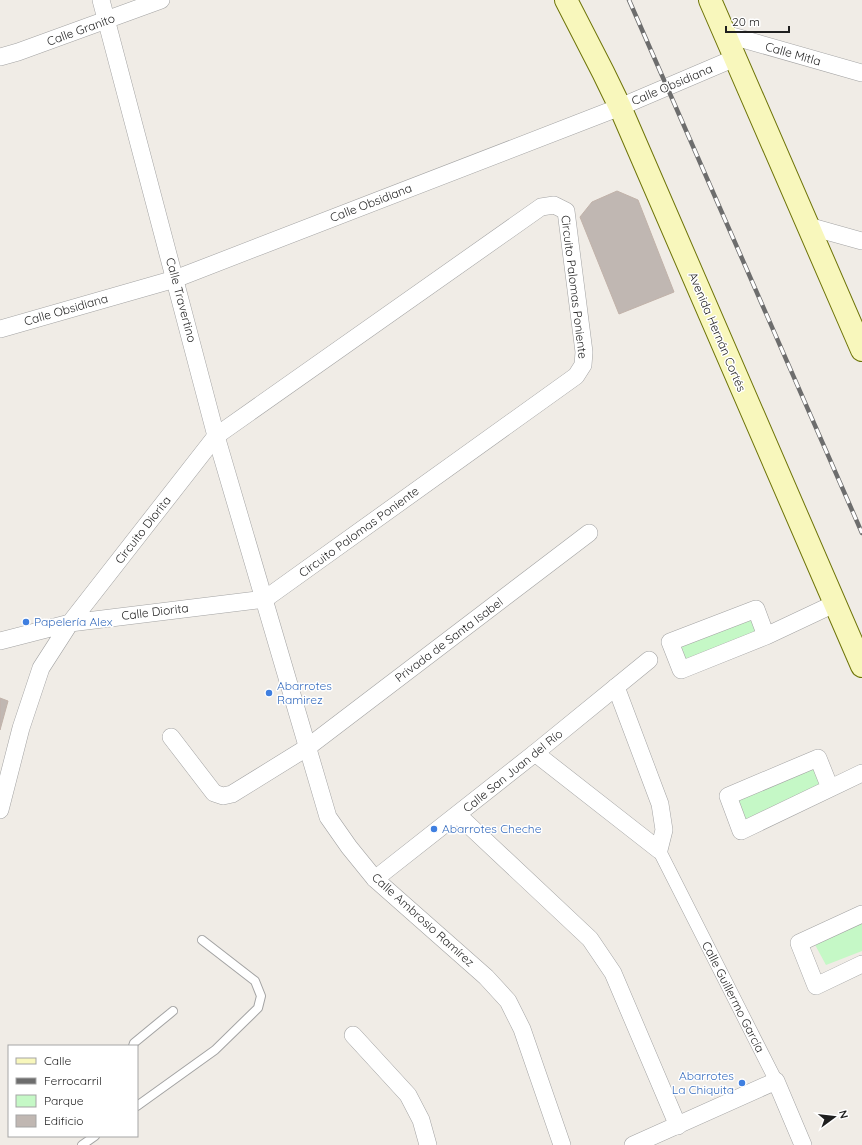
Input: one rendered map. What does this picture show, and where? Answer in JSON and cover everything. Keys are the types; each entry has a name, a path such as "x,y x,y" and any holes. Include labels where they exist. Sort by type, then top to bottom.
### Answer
{"main road":[{"name":"Avenida Hernán Cortés","path":"566,0 620,107 862,666"},
{"path":"713,2 735,58 862,350"}],"street":[{"name":"Calle Travertino","path":"101,0 216,436 265,599"},
{"name":"Calle Granito","path":"0,56 18,52 161,0"},
{"name":"Calle Mitla","path":"725,34 862,73"},
{"name":"Calle Obsidiana","path":"0,329 175,279 620,107 735,58"},
{"name":"Circuito Palomas Poniente","path":"216,436 541,207 554,205 566,211 584,352 583,365 576,376 265,599"},
{"path":"808,226 862,241"},
{"name":"Circuito Diorita","path":"0,810 21,728 41,668 70,623 216,436"},
{"name":"Privada de Santa Isabel","path":"171,737 214,792 223,796 232,794 308,747 589,533"},
{"name":"Calle Diorita","path":"0,641 70,623 265,599"},
{"name":"Calle Ambrosio Ramírez","path":"265,599 328,816 349,847 375,879 486,977 508,1001 522,1029 562,1145"},
{"path":"766,636 756,609 670,642 681,670 766,636 834,604"},
{"name":"Calle San Juan del Río","path":"375,879 458,815 649,660"},
{"path":"616,687 660,804 664,830 659,850"},
{"name":"Calle Guillermo García","path":"535,753 659,850 776,1081 804,1145"},
{"path":"830,788 818,758 728,796 741,830 862,773"},
{"path":"458,815 590,939 613,973 678,1126"},
{"path":"862,914 799,943 816,986 862,964"},
{"path":"353,1035 408,1095 421,1120 428,1145"},
{"path":"632,1145 678,1126 776,1081"}],"lane":[{"path":"138,1105 215,1050 258,1008 261,996 255,981 202,940"},
{"path":"133,1045 134,1042 173,1011"},
{"path":"82,1145 94,1137"}],"green space":[{"path":"755,613 764,635 682,668 672,643"},
{"path":"816,760 827,786 742,828 731,797"},
{"path":"862,923 862,951 826,965 813,941"}],"building":[{"path":"617,191 638,200 674,292 619,314 580,217 592,202"},
{"path":"0,698 8,701 0,730"}],"railway":[{"path":"629,0 862,533"}],"place":[{"name":"Papelería Alex","path":"26,622"},
{"name":"Abarrotes Ramirez","path":"269,693"},
{"name":"Abarrotes Cheche","path":"434,829"},
{"name":"Abarrotes La Chiquita","path":"742,1083"}]}
